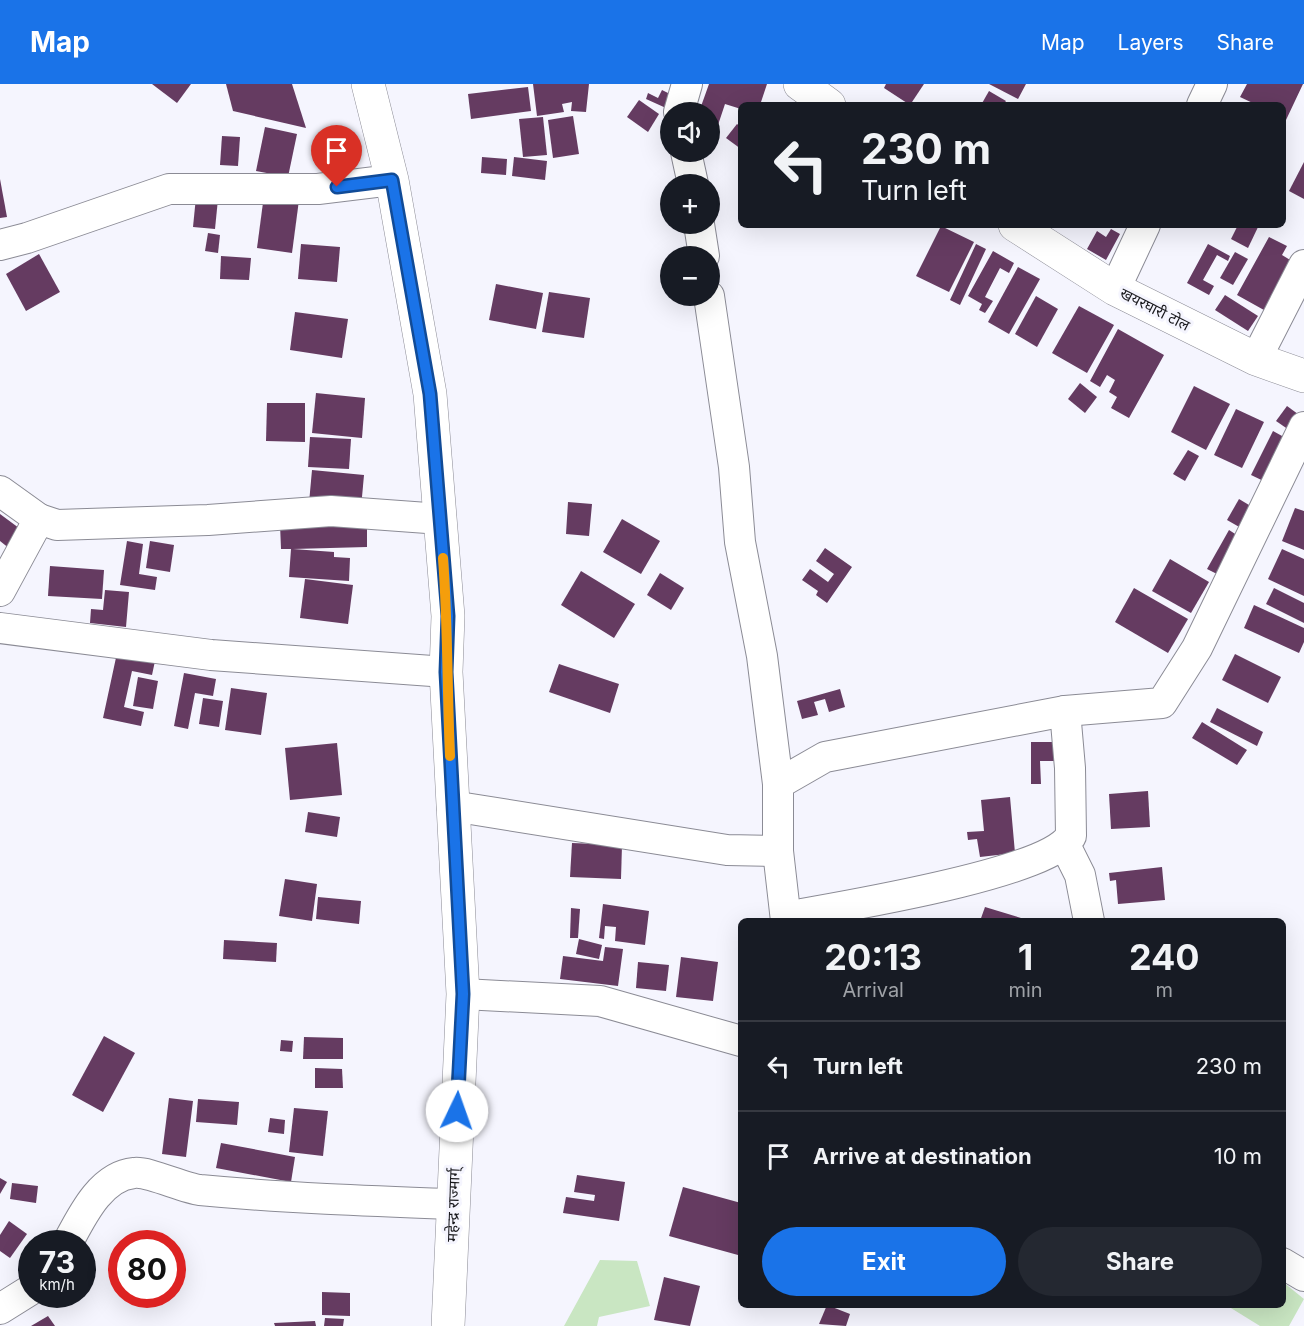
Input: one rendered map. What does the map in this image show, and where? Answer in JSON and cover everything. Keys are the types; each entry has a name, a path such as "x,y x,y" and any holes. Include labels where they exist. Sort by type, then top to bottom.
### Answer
{"main road":[{"name":"महेन्द्र राज्मार्ग्","path":"368,84 392,180 430,394 448,616 446,672 463,994 448,1326"},
{"path":"800,84 825,102"},
{"name":"खयरघारी टोल","path":"1020,228 1115,289 1256,360 1304,376"}],"street":[{"path":"682,102 687,84"},
{"path":"1203,102 1212,84"},
{"path":"0,245 27,238 169,189 318,189 392,180"},
{"path":"1115,289 1144,228"},
{"path":"1256,360 1304,265"},
{"path":"711,306 734,466 740,542 762,656 778,784 778,851 786,918"},
{"path":"778,784 825,757 1065,711 1162,703 1197,648 1304,428"},
{"path":"0,491 39,519 57,525 208,520 331,511 441,519"},
{"path":"0,591 39,519"},
{"path":"0,628 211,656 446,672"},
{"path":"791,918 906,894 1022,866 1065,845 1071,836 1070,768 1065,711"},
{"path":"452,806 726,850 778,851"},
{"path":"1065,845 1080,875 1088,918"},
{"path":"463,994 600,1001 738,1040"},
{"path":"75,1230 86,1208 108,1184 134,1172 194,1189 270,1197 452,1204"},
{"path":"1286,1265 1304,1276"},
{"path":"0,1309 18,1298"}],"green space":[{"path":"600,1260 637,1261 650,1306 599,1317 597,1326 564,1326"},
{"path":"1286,1284 1304,1299 1289,1326 1260,1326 1231,1308 1286,1308"}],"building":[{"path":"152,84 191,84 177,103"},
{"path":"226,84 292,84 306,128 233,111"},
{"path":"533,84 589,84 586,112 571,111 572,102 562,104 564,112 537,116"},
{"path":"709,84 767,84 761,102 738,102 738,108 725,104 720,119 720,102 703,102"},
{"path":"886,84 924,84 912,102 905,102 884,88"},
{"path":"989,84 1026,84 1018,99"},
{"path":"1247,84 1303,84 1286,120 1286,102 1251,102 1240,97"},
{"path":"528,87 531,111 471,119 468,94"},
{"path":"662,90 672,95 669,102 660,102 660,105 646,99 648,93 658,98"},
{"path":"989,91 1006,101 1005,102 983,102"},
{"path":"639,100 659,114 648,132 627,117"},
{"path":"573,116 579,154 553,158 548,120"},
{"path":"543,117 547,155 523,157 519,119"},
{"path":"737,124 738,125 738,147 726,138"},
{"path":"265,127 297,134 288,177 256,171"},
{"path":"222,136 240,137 238,166 220,165"},
{"path":"482,157 507,159 506,175 481,173"},
{"path":"514,157 547,161 545,180 512,176"},
{"path":"1304,162 1304,199 1289,191"},
{"path":"0,179 7,217 0,218"},
{"path":"264,195 299,200 292,253 257,248"},
{"path":"196,197 218,199 215,229 193,227"},
{"path":"940,228 945,228 974,242 949,292 916,276"},
{"path":"1236,228 1258,228 1248,248 1231,239"},
{"path":"1111,229 1120,234 1106,260 1087,249 1097,231 1106,237"},
{"path":"208,233 220,235 218,253 205,251"},
{"path":"1269,237 1287,246 1282,255 1300,266 1273,315 1237,295"},
{"path":"301,244 340,247 337,282 298,279"},
{"path":"976,244 986,249 960,305 950,300"},
{"path":"1208,244 1230,256 1228,261 1217,255 1203,280 1214,286 1209,295 1187,283"},
{"path":"993,251 1014,263 1009,273 1000,268 985,297 993,301 985,313 979,310 982,304 968,296"},
{"path":"1235,252 1248,259 1233,285 1220,278"},
{"path":"39,254 60,292 26,311 6,274"},
{"path":"221,256 251,258 249,280 220,279"},
{"path":"1018,267 1040,279 1009,334 988,322"},
{"path":"496,284 543,293 536,329 489,320"},
{"path":"549,292 590,298 584,338 542,332"},
{"path":"1225,295 1258,316 1248,331 1215,310"},
{"path":"1036,296 1058,309 1037,347 1015,334"},
{"path":"1079,306 1114,325 1087,373 1052,353"},
{"path":"295,312 348,319 342,358 290,350"},
{"path":"1118,329 1164,355 1129,418 1111,408 1117,397 1109,392 1115,380 1107,375 1100,387 1090,381"},
{"path":"1080,383 1097,397 1085,413 1068,399"},
{"path":"1194,386 1230,404 1206,450 1171,432"},
{"path":"316,393 365,398 362,438 312,433"},
{"path":"267,403 305,403 305,442 266,441"},
{"path":"1287,406 1302,417 1292,432 1276,421"},
{"path":"1236,409 1264,422 1242,468 1214,455"},
{"path":"1273,431 1293,442 1272,485 1251,475"},
{"path":"310,437 351,439 349,469 308,467"},
{"path":"1188,450 1199,456 1185,481 1173,474"},
{"path":"312,470 364,475 361,508 309,503"},
{"path":"1239,499 1254,508 1241,528 1227,520"},
{"path":"568,502 592,504 589,536 566,534"},
{"path":"1295,508 1304,511 1304,550 1282,541"},
{"path":"0,514 23,531 10,549 0,541"},
{"path":"622,519 660,541 641,574 603,552"},
{"path":"367,522 367,547 293,549 334,552 334,557 350,558 349,581 289,577 291,549 281,549 280,524"},
{"path":"1229,530 1240,537 1219,575 1207,569"},
{"path":"127,541 143,544 139,574 157,577 155,590 120,585"},
{"path":"150,541 174,545 170,572 146,568"},
{"path":"825,548 852,567 827,603 816,595 818,591 802,580 810,569 828,582 834,574 816,561"},
{"path":"1282,549 1304,559 1304,596 1268,579"},
{"path":"1170,559 1209,582 1191,613 1152,591"},
{"path":"50,566 104,570 102,599 48,596"},
{"path":"581,571 635,604 614,638 561,605"},
{"path":"660,573 684,588 671,610 647,595"},
{"path":"305,579 353,585 348,624 300,618"},
{"path":"1134,588 1188,619 1168,653 1115,622"},
{"path":"1274,588 1304,603 1304,623 1266,604"},
{"path":"105,590 129,592 126,627 90,623 91,609 103,610"},
{"path":"1254,605 1304,628 1304,642 1299,653 1244,628"},
{"path":"117,653 155,661 152,675 132,671 124,707 144,712 141,726 103,718"},
{"path":"1235,654 1281,677 1268,703 1222,680"},
{"path":"559,664 619,684 610,713 549,692"},
{"path":"184,673 216,679 213,696 195,693 188,729 174,726"},
{"path":"138,677 158,681 153,709 133,706"},
{"path":"231,688 267,693 261,735 225,730"},
{"path":"840,689 845,707 829,712 825,699 814,702 818,715 802,719 797,701"},
{"path":"203,698 223,701 219,727 199,724"},
{"path":"1217,708 1263,732 1257,746 1210,722"},
{"path":"1202,722 1247,750 1237,765 1192,738"},
{"path":"1031,742 1057,742 1057,761 1040,761 1041,784 1031,784"},
{"path":"337,743 342,795 290,800 285,748"},
{"path":"1148,791 1150,827 1111,829 1109,794"},
{"path":"1010,797 1015,853 980,857 977,839 968,840 967,832 984,831 981,800"},
{"path":"308,812 340,817 337,837 305,832"},
{"path":"572,843 622,845 621,879 570,877"},
{"path":"1162,867 1165,900 1118,904 1116,880 1110,881 1109,873"},
{"path":"285,879 317,884 312,921 279,916"},
{"path":"318,897 361,901 359,924 316,919"},
{"path":"603,904 649,911 645,945 615,941 616,927 605,926 604,939 599,938"},
{"path":"985,907 1021,918 981,918"},
{"path":"571,908 580,909 578,938 570,938"},
{"path":"579,939 602,945 599,959 576,954"},
{"path":"224,940 277,943 276,962 223,959"},
{"path":"605,947 623,949 618,986 560,979 563,956 603,961"},
{"path":"681,957 718,962 713,1001 676,997"},
{"path":"638,962 669,965 666,991 636,988"},
{"path":"104,1036 135,1053 103,1112 72,1095"},
{"path":"304,1037 343,1038 343,1059 303,1059"},
{"path":"281,1040 293,1041 292,1052 280,1051"},
{"path":"315,1068 342,1069 343,1088 315,1088"},
{"path":"169,1098 193,1101 186,1157 162,1154"},
{"path":"198,1099 239,1102 237,1125 196,1122"},
{"path":"294,1108 328,1111 323,1156 289,1152"},
{"path":"270,1118 285,1120 284,1134 268,1132"},
{"path":"221,1143 295,1157 291,1182 216,1168"},
{"path":"577,1175 625,1182 619,1221 563,1213 566,1197 594,1201 595,1195 574,1192"},
{"path":"0,1178 7,1182 0,1194"},
{"path":"12,1183 38,1186 36,1203 10,1199"},
{"path":"683,1187 738,1202 738,1255 669,1236"},
{"path":"9,1221 21,1230 18,1230 18,1247 10,1258 0,1251 0,1235"},
{"path":"664,1277 700,1286 690,1326 654,1320"},
{"path":"322,1292 350,1293 350,1316 322,1315"},
{"path":"826,1308 835,1308 850,1314 846,1326 819,1324"},
{"path":"48,1316 55,1326 31,1326"},
{"path":"325,1318 344,1319 343,1326 324,1326"},
{"path":"315,1321 316,1326 275,1326 274,1323"}],"slow traffic":[{"path":"443,558 448,616 446,672 450,756"}],"route":[{"path":"337,187 392,180 430,394 448,616 446,672 463,994 457,1111"}]}
